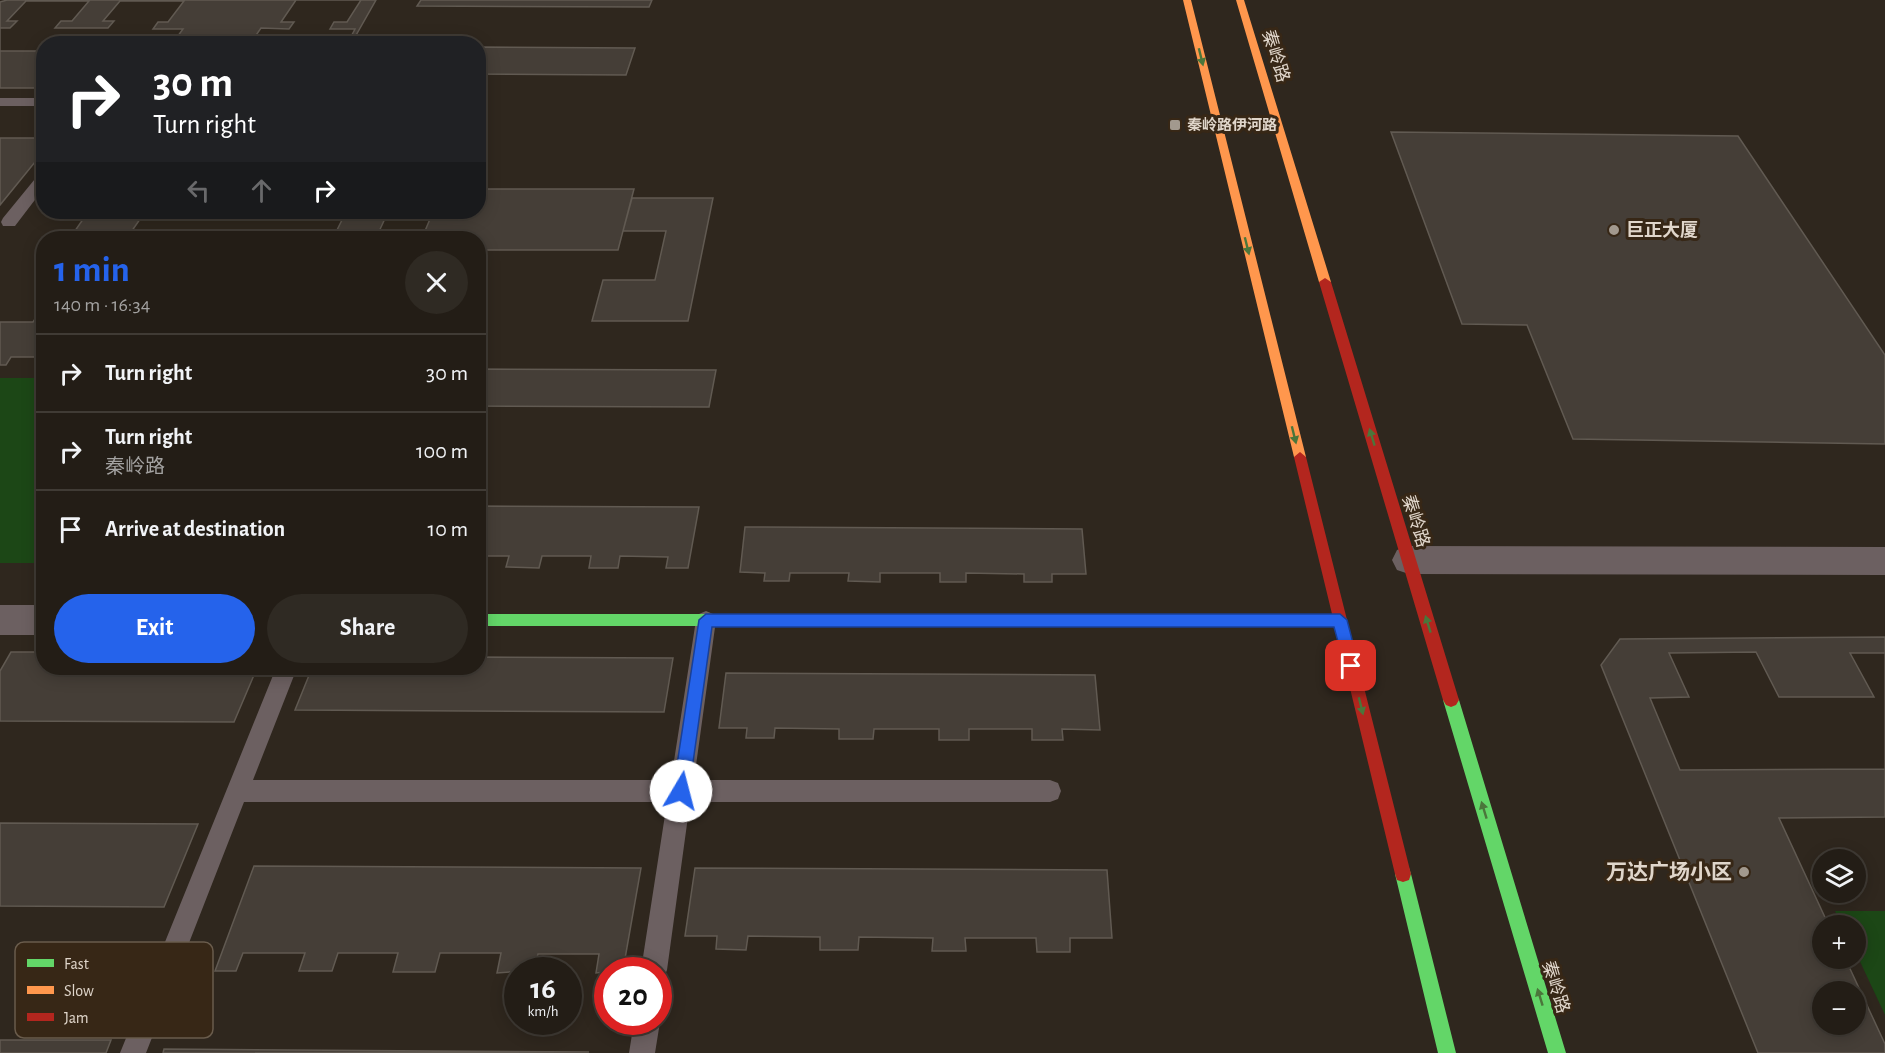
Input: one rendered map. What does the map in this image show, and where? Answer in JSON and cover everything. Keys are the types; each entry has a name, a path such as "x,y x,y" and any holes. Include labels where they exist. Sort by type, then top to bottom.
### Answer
{"main road":[{"path":"1187,0 1447,1053"},
{"name":"秦岭路","path":"1240,0 1557,1053"},
{"path":"486,620 1340,620"}],"street":[{"path":"1409,560 1885,561"},
{"path":"3,626 36,621"}],"lane":[{"path":"0,102 36,102"},
{"path":"9,222 36,187"},
{"path":"656,957 706,620"},
{"path":"178,942 283,675"},
{"path":"237,791 1050,791"},
{"path":"642,1053 645,1035"},
{"path":"134,1053 140,1038"}],"green space":[{"path":"0,378 36,378 36,563 0,563"},
{"path":"1835,911 1885,911 1885,1015 1863,969 1866,969 1866,915 1837,915"}],"building":[{"path":"7,0 376,0 356,36 36,36 36,88 0,88 0,2"},
{"path":"296,0 361,0 347,22 334,22 330,29 355,29 351,36 256,36 261,28 289,29 294,22 281,22"},
{"path":"421,0 652,0 649,7 417,6"},
{"path":"26,1 89,1 72,21 61,21 55,28 108,28 114,21 103,21 120,1 184,1 168,22 158,22 153,29 183,29 178,36 36,36 36,51 0,51 0,28 10,28 17,21 7,21"},
{"path":"486,47 635,48 626,75 486,74"},
{"name":"巨正大厦","path":"1391,132 1738,136 1885,355 1885,444 1573,439 1527,325 1462,324"},
{"path":"0,138 36,138 36,161 0,205"},
{"path":"486,189 634,189 618,250 486,250 486,231 425,231 430,219 486,219"},
{"path":"632,198 713,198 688,321 592,321 603,280 655,280 666,231 623,231"},
{"path":"83,219 140,219 132,231 75,231"},
{"path":"342,219 385,219 379,231 336,231"},
{"path":"36,318 36,357 11,357 6,365 0,365 0,322 33,322"},
{"path":"486,369 716,370 709,407 486,406"},
{"path":"486,506 699,507 688,568 666,568 668,557 620,556 618,568 589,568 591,556 542,556 539,568 506,567 509,556 486,556"},
{"path":"745,527 1082,529 1086,574 1052,574 1052,582 1024,582 1024,574 966,573 966,582 940,582 940,573 880,573 880,582 848,581 849,573 790,573 789,581 764,581 765,573 740,572"},
{"name":"万达广场小区","path":"1885,637 1885,817 1779,818 1812,889 1812,903 1818,903 1824,915 1812,915 1812,969 1850,969 1856,981 1812,981 1812,1035 1866,1035 1866,1003 1885,1044 1885,1053 1758,1053 1601,665 1620,639"},
{"path":"11,652 36,652 36,675 254,675 234,722 0,721 0,671"},
{"path":"1756,652 1779,697 1874,697 1850,653 1885,653 1885,769 1680,770 1650,698 1689,697 1669,653"},
{"path":"486,657 673,658 664,712 295,710 309,675 486,675"},
{"path":"726,673 1095,675 1100,730 1062,729 1063,740 1032,740 1032,729 969,729 969,740 939,740 939,729 874,729 873,739 839,739 839,729 775,728 774,738 746,738 747,728 719,728"},
{"path":"0,823 198,824 164,907 0,906"},
{"path":"254,866 641,868 625,957 599,957 599,954 538,954 537,957 504,957 504,972 497,973 501,953 440,953 435,972 393,972 398,953 338,953 332,971 299,971 305,953 243,953 236,971 215,971"},
{"path":"695,868 1107,870 1112,938 1070,938 1070,952 1037,952 1036,938 965,938 966,951 932,951 933,938 859,937 858,950 820,950 820,937 748,936 746,950 716,949 717,936 685,936"},
{"path":"0,1040 111,1040 106,1053 0,1053"},
{"path":"164,1049 589,1052 163,1053"}],"traffic: fast":[{"path":"486,620 722,620"},
{"path":"1451,700 1557,1053"},
{"path":"1403,874 1447,1053"}],"traffic: slow":[{"path":"1187,0 1300,457"},
{"path":"1240,0 1325,282"},
{"path":"989,620 1340,620"}],"traffic: jam":[{"path":"1325,282 1451,700"},
{"path":"1300,457 1403,874"},
{"path":"722,620 989,620"}],"place":[{"name":"秦岭路伊河路","path":"1175,125"},
{"name":"巨正大厦","path":"1614,230"},
{"name":"万达广场小区","path":"1744,872"}],"route":[{"path":"681,791 706,620 1340,620 1351,666"}]}
